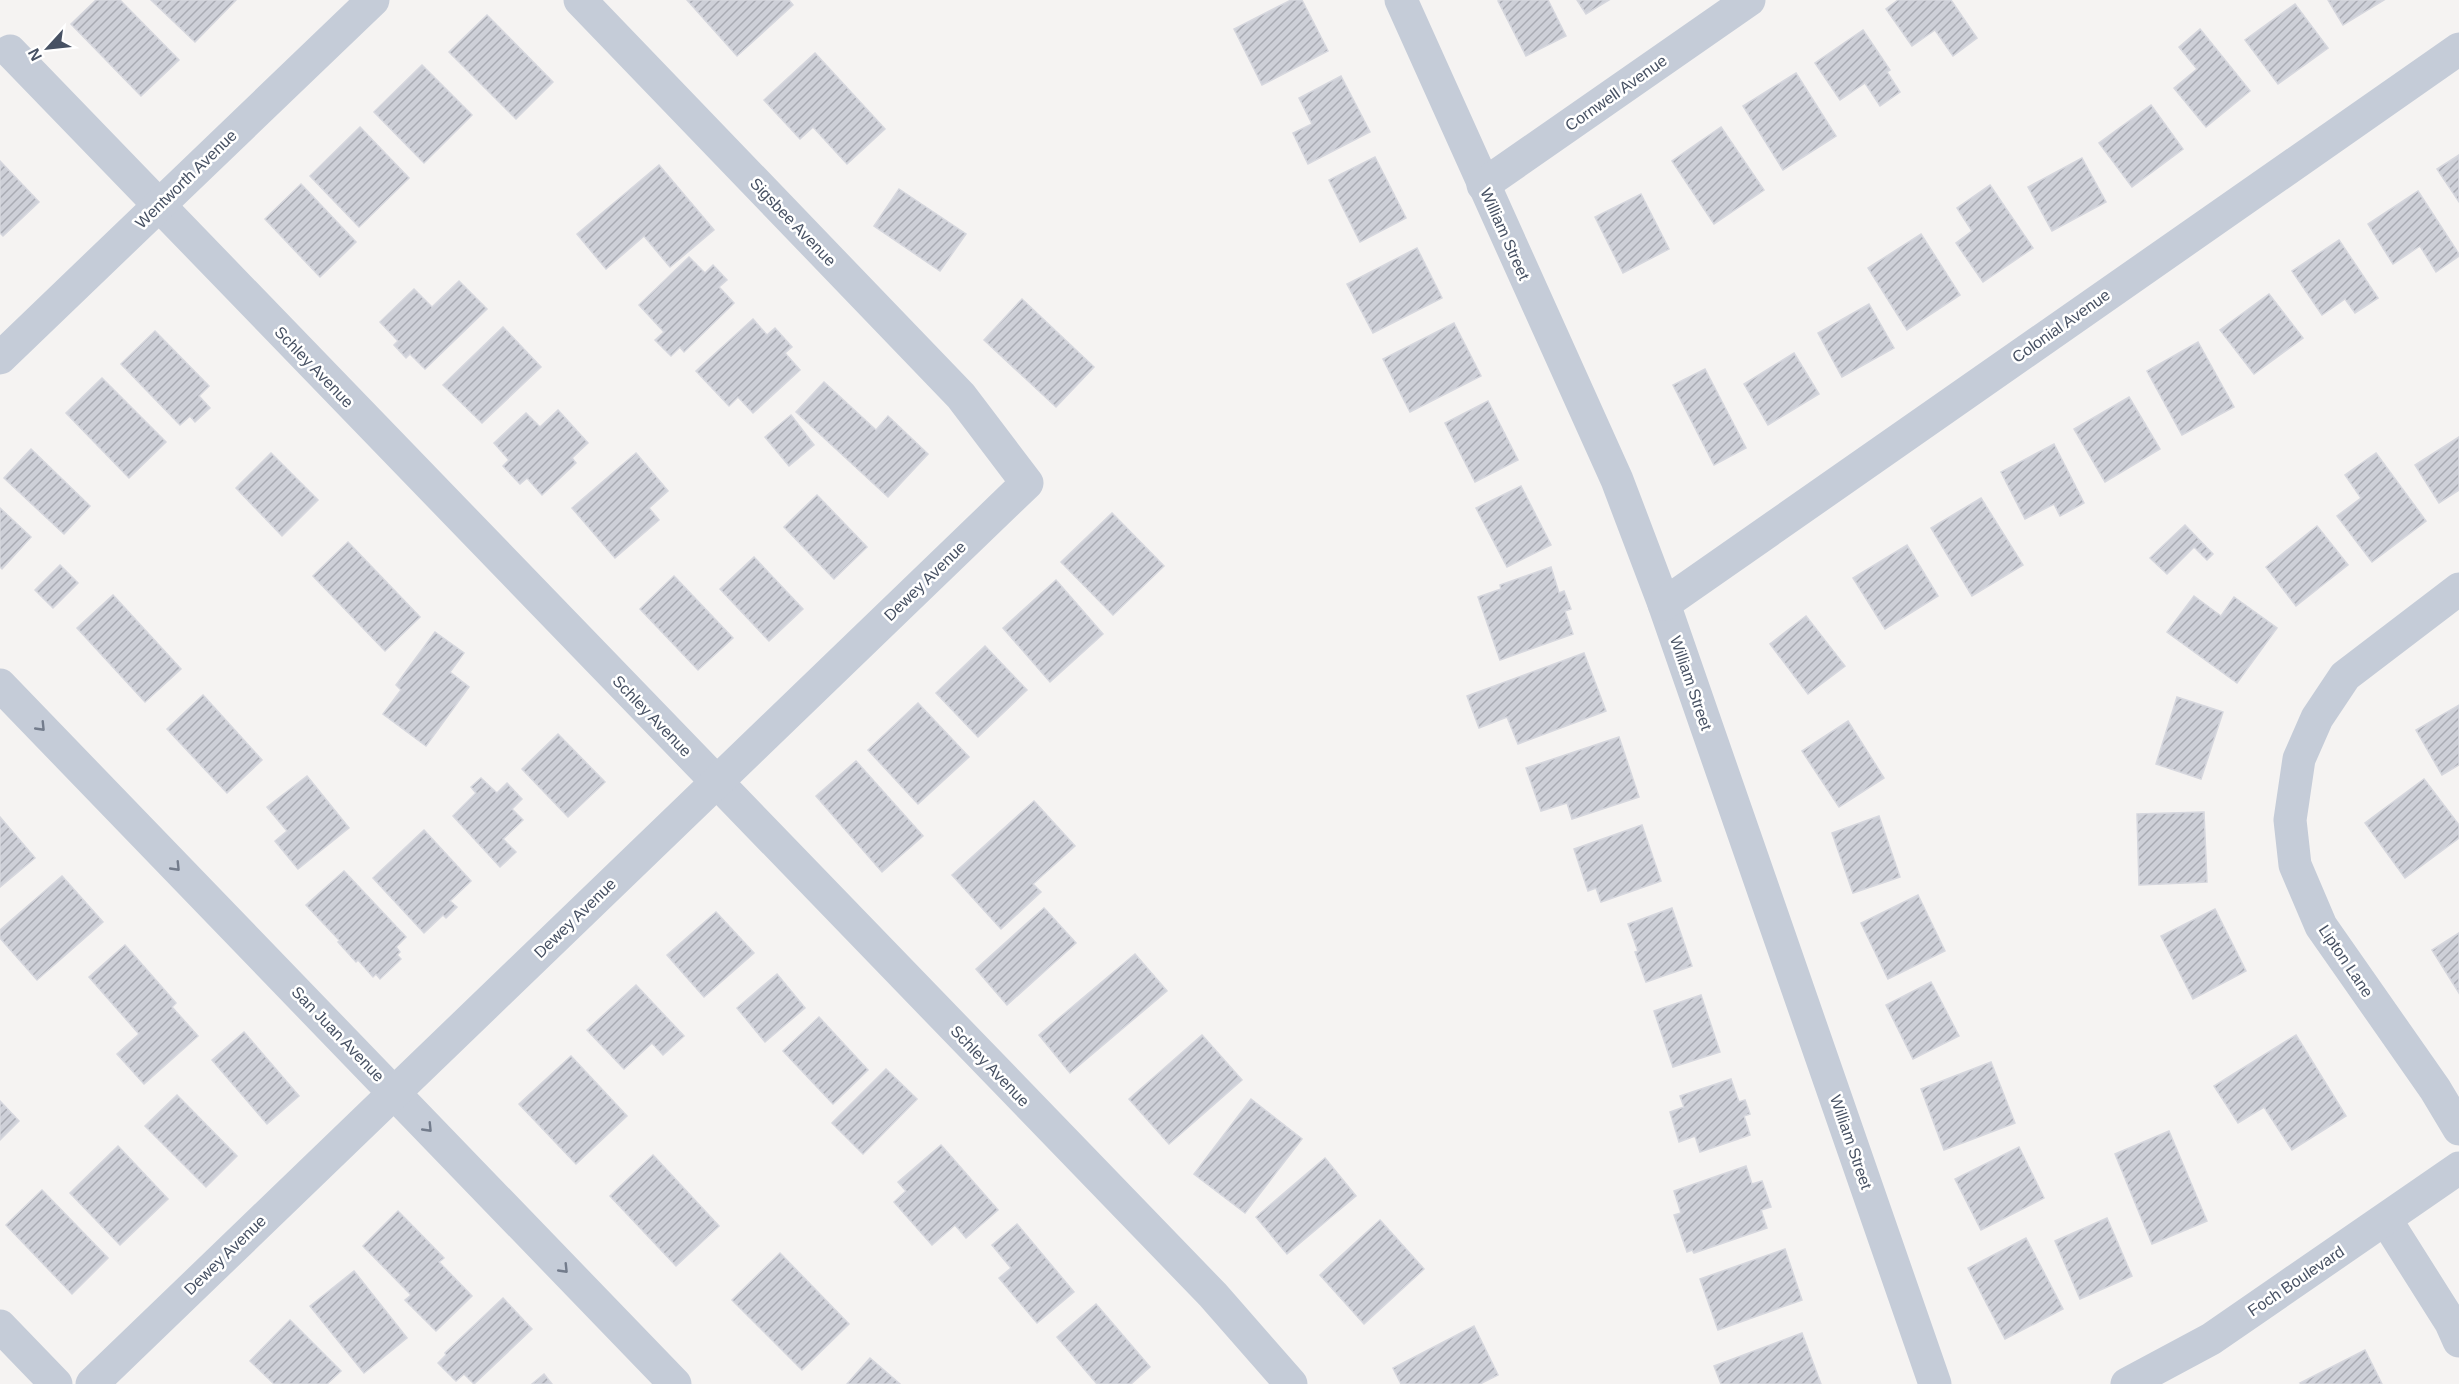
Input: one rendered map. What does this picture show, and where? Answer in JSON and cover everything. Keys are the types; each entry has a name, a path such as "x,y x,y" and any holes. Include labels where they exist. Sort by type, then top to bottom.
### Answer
{"street":[{"name":"Wentworth Avenue","path":"0,358 373,0"},
{"name":"Sigsbee Avenue","path":"580,0 961,396 1001,448"},
{"name":"William Street","path":"1401,0 1617,480 1664,604 1935,1384"},
{"name":"Cornwell Avenue","path":"1483,185 1749,0"},
{"name":"Colonial Avenue","path":"1664,604 2459,49"},
{"name":"Schley Avenue","path":"10,51 1213,1295 1291,1384"},
{"name":"Dewey Avenue","path":"92,1384 1027,483 1001,448"},
{"name":"Lipton Lane","path":"2459,589 2345,676 2317,718 2299,759 2290,820 2295,866 2321,926 2434,1089 2459,1129"},
{"name":"San Juan Avenue","path":"0,685 675,1384"},
{"name":"Foch Boulevard","path":"2127,1384 2211,1339 2459,1168"},
{"path":"2386,1220 2451,1323 2459,1341"},
{"path":"0,1326 56,1384"}],"building":[{"path":"96,0 120,0 179,60 141,96 71,24"},
{"path":"151,0 236,0 195,42"},
{"path":"687,0 789,0 793,5 737,56"},
{"path":"1291,0 1302,0 1328,51 1262,85 1234,29"},
{"path":"1548,0 1566,36 1526,56 1498,1"},
{"path":"1577,0 1609,0 1586,14"},
{"path":"1898,0 1951,0 1977,38 1953,56 1935,30 1912,46 1886,9"},
{"path":"2328,0 2384,0 2343,25"},
{"path":"2295,4 2328,48 2278,84 2245,40"},
{"path":"487,15 553,82 516,119 449,52"},
{"path":"2200,29 2250,91 2206,127 2174,88 2197,69 2179,47"},
{"path":"1863,30 1890,70 1887,72 1900,92 1880,106 1865,83 1840,100 1815,63"},
{"path":"815,53 885,129 847,164 813,127 800,139 764,100"},
{"path":"422,65 472,115 424,163 374,112"},
{"path":"1796,73 1836,136 1783,170 1743,106"},
{"path":"1341,76 1370,132 1308,164 1293,133 1312,124 1299,98"},
{"path":"2151,105 2183,149 2132,187 2099,143"},
{"path":"360,127 409,178 359,227 310,176"},
{"path":"1721,127 1764,190 1714,224 1672,161"},
{"path":"2459,155 2459,202 2437,169"},
{"path":"1375,157 1406,218 1360,242 1329,180"},
{"path":"2082,158 2106,202 2052,231 2028,187"},
{"path":"0,161 39,202 3,236 0,233"},
{"path":"659,165 714,230 670,267 644,236 606,269 577,234"},
{"path":"301,184 356,242 320,277 265,219"},
{"path":"1990,185 2033,248 1983,282 1956,243 1972,231 1957,208"},
{"path":"899,189 966,234 940,271 874,226"},
{"path":"2418,191 2459,254 2436,272 2420,246 2393,264 2368,224"},
{"path":"1641,194 1669,249 1623,273 1595,217"},
{"path":"1921,234 1960,295 1907,330 1868,268"},
{"path":"2339,240 2378,298 2355,313 2345,299 2322,315 2292,271"},
{"path":"1417,248 1442,298 1373,333 1347,284"},
{"path":"689,257 705,273 713,265 727,280 719,287 734,303 684,352 680,347 671,356 655,340 664,332 639,305"},
{"path":"459,281 487,309 425,369 410,354 406,358 394,345 398,341 380,322 414,289 432,307"},
{"path":"2269,294 2303,338 2254,374 2220,330"},
{"path":"1022,299 1094,367 1056,407 984,340"},
{"path":"1869,304 1894,348 1842,377 1818,333"},
{"path":"753,319 767,335 775,328 792,347 785,353 800,370 753,413 738,397 729,406 696,371"},
{"path":"1454,323 1481,376 1410,412 1383,359"},
{"path":"503,327 541,367 482,423 443,385"},
{"path":"155,331 209,386 199,396 210,408 195,422 190,416 180,425 121,364"},
{"path":"2198,342 2234,407 2182,435 2147,371"},
{"path":"1794,353 1819,394 1768,425 1744,384"},
{"path":"1705,369 1746,448 1714,465 1673,385"},
{"path":"102,378 166,442 129,478 66,413"},
{"path":"824,382 876,430 888,416 928,454 888,497 796,412"},
{"path":"2129,397 2160,449 2105,482 2074,429"},
{"path":"1488,401 1518,460 1475,482 1445,423"},
{"path":"558,410 588,443 572,458 576,463 542,495 527,478 520,484 503,466 509,460 494,443 526,413 540,427"},
{"path":"791,415 814,445 789,466 765,437"},
{"path":"2459,437 2459,490 2439,503 2415,465"},
{"path":"2054,444 2084,503 2060,516 2054,504 2025,519 2001,472"},
{"path":"31,449 90,506 64,534 4,478"},
{"path":"271,453 318,500 282,536 236,488"},
{"path":"636,453 668,491 649,508 659,520 615,558 572,508"},
{"path":"2376,453 2426,521 2372,562 2337,516 2361,498 2345,475"},
{"path":"1521,486 1551,545 1507,567 1476,508"},
{"path":"817,495 867,547 834,579 784,527"},
{"path":"1981,498 2023,565 1972,596 1931,528"},
{"path":"0,508 31,537 2,569 0,567"},
{"path":"1112,513 1164,566 1113,615 1061,562"},
{"path":"2185,525 2213,554 2207,560 2194,547 2167,574 2150,558"},
{"path":"2317,526 2348,565 2296,606 2266,567"},
{"path":"348,542 420,617 385,651 313,576"},
{"path":"1907,545 1938,596 1885,629 1853,578"},
{"path":"754,557 803,609 769,641 720,589"},
{"path":"60,565 78,583 53,608 35,590"},
{"path":"1551,567 1559,593 1564,591 1571,609 1565,611 1573,634 1500,660 1478,597 1501,589 1500,585"},
{"path":"674,576 733,638 698,670 640,609"},
{"path":"1056,580 1103,634 1050,682 1003,628"},
{"path":"113,595 181,669 145,702 77,628"},
{"path":"2194,596 2221,616 2234,597 2277,628 2237,683 2167,632"},
{"path":"1806,616 1845,666 1808,694 1770,644"},
{"path":"435,632 464,653 450,672 469,687 426,746 383,714 401,690 396,685"},
{"path":"985,646 1027,690 978,737 936,693"},
{"path":"1584,653 1606,711 1518,744 1507,717 1479,728 1467,696"},
{"path":"203,695 262,760 227,793 167,729"},
{"path":"2177,697 2223,712 2201,779 2156,764"},
{"path":"918,703 969,757 918,804 868,750"},
{"path":"2459,705 2459,765 2442,775 2416,730"},
{"path":"1848,721 1884,778 1839,807 1802,751"},
{"path":"558,734 605,782 568,817 522,769"},
{"path":"1619,737 1639,797 1572,819 1567,803 1541,811 1526,768"},
{"path":"856,761 923,836 882,872 816,796"},
{"path":"307,776 349,828 298,869 275,841 287,831 267,807"},
{"path":"481,778 497,793 507,783 522,799 512,809 523,820 503,839 516,852 500,867 453,816 476,793 471,787"},
{"path":"2424,779 2459,825 2459,838 2405,878 2365,823"},
{"path":"1034,801 1075,846 1033,884 1041,892 1001,929 952,875"},
{"path":"2204,812 2207,882 2139,885 2137,814"},
{"path":"1879,816 1900,877 1853,893 1832,833"},
{"path":"0,817 35,858 0,887"},
{"path":"1642,825 1661,881 1601,902 1596,888 1588,891 1574,849"},
{"path":"424,830 471,881 450,901 457,907 446,918 443,915 424,933 373,878"},
{"path":"344,871 406,937 396,947 400,952 397,955 401,959 380,979 376,974 373,977 358,960 356,962 338,942 340,941 306,905"},
{"path":"62,876 103,922 37,980 0,938 0,930"},
{"path":"1918,895 1945,951 1888,979 1861,923"},
{"path":"1044,908 1076,943 1007,1005 976,969"},
{"path":"1672,908 1692,966 1646,982 1628,924"},
{"path":"2215,909 2246,971 2193,999 2161,936"},
{"path":"716,912 754,953 704,997 667,955"},
{"path":"2459,933 2459,993 2432,950"},
{"path":"125,945 176,1003 172,1007 198,1036 144,1084 117,1054 139,1034 89,977"},
{"path":"1135,954 1167,991 1070,1073 1039,1035"},
{"path":"777,974 805,1008 765,1042 737,1008"},
{"path":"1931,982 1959,1036 1913,1059 1886,1005"},
{"path":"636,985 684,1036 663,1055 652,1043 624,1069 587,1030"},
{"path":"1701,995 1720,1052 1673,1067 1654,1011"},
{"path":"819,1017 868,1070 833,1104 783,1051"},
{"path":"244,1032 299,1096 267,1124 212,1060"},
{"path":"1202,1035 1242,1080 1169,1144 1129,1099"},
{"path":"2296,1035 2346,1116 2292,1150 2264,1107 2238,1123 2214,1086"},
{"path":"571,1056 627,1116 576,1164 519,1104"},
{"path":"1991,1062 2015,1123 1944,1150 1921,1089"},
{"path":"886,1069 917,1099 863,1154 832,1123"},
{"path":"1731,1079 1739,1102 1745,1100 1750,1114 1744,1116 1750,1135 1700,1152 1695,1136 1679,1142 1670,1112 1684,1107 1680,1096"},
{"path":"177,1095 237,1156 206,1187 145,1126"},
{"path":"1251,1099 1302,1139 1245,1213 1194,1174"},
{"path":"0,1101 19,1121 0,1140"},
{"path":"2169,1131 2207,1221 2152,1244 2115,1154"},
{"path":"941,1145 998,1210 966,1238 955,1225 932,1245 894,1202 906,1191 898,1182"},
{"path":"118,1146 168,1199 120,1245 70,1193"},
{"path":"2019,1147 2044,1198 1981,1230 1955,1179"},
{"path":"653,1155 719,1226 676,1266 610,1196"},
{"path":"1325,1158 1356,1196 1287,1254 1256,1217"},
{"path":"1746,1166 1752,1184 1762,1181 1771,1207 1761,1210 1767,1228 1694,1253 1692,1250 1687,1252 1674,1215 1681,1213 1674,1191"},
{"path":"42,1190 108,1258 72,1294 6,1225"},
{"path":"398,1211 444,1258 439,1262 472,1296 436,1331 405,1300 411,1295 363,1246"},
{"path":"2107,1218 2132,1276 2080,1299 2055,1241"},
{"path":"1380,1220 1424,1269 1364,1324 1320,1275"},
{"path":"1017,1224 1074,1292 1037,1323 999,1278 1011,1268 992,1245"},
{"path":"2026,1238 2063,1309 2005,1339 1968,1268"},
{"path":"1785,1249 1802,1300 1718,1330 1700,1279"},
{"path":"780,1253 849,1324 802,1370 732,1300"},
{"path":"354,1271 407,1338 364,1373 310,1306"},
{"path":"503,1298 532,1329 474,1384 464,1374 456,1381 438,1363 446,1355 445,1353"},
{"path":"1096,1304 1150,1367 1131,1384 1097,1384 1057,1337"},
{"path":"290,1320 341,1371 327,1384 274,1384 250,1361"},
{"path":"1474,1326 1498,1375 1480,1384 1401,1384 1393,1368"},
{"path":"1802,1333 1821,1384 1721,1384 1714,1366"},
{"path":"2365,1350 2382,1384 2300,1383"},
{"path":"870,1358 900,1384 847,1384"},
{"path":"544,1374 552,1384 532,1384"}]}
